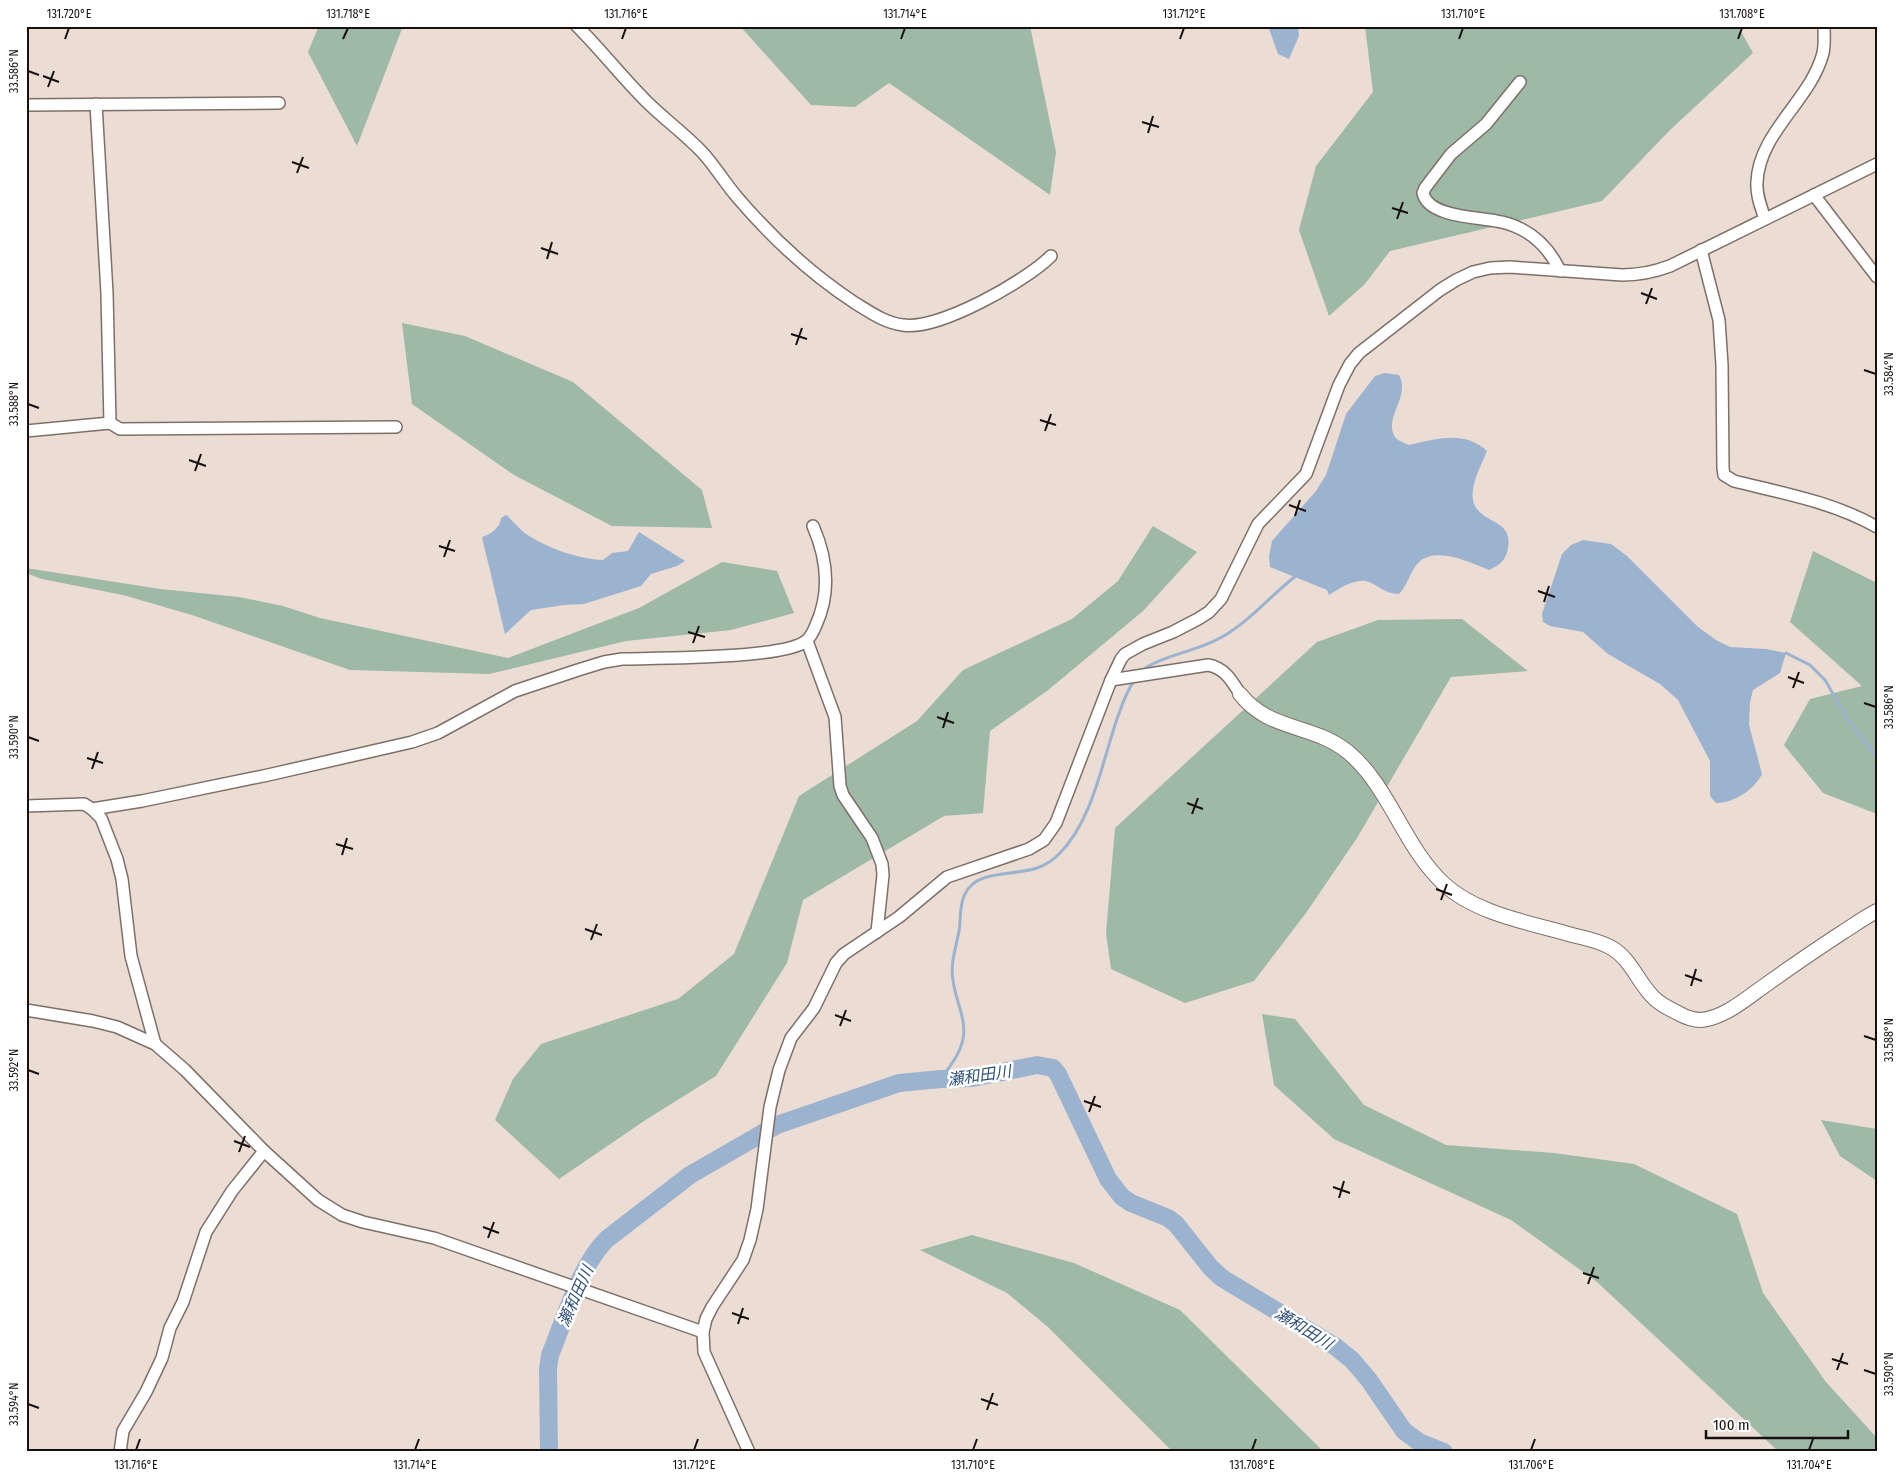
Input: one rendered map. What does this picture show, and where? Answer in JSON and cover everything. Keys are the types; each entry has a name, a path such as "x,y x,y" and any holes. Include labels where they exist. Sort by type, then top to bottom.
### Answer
{"street":[{"path":"577,26 641,96 701,151 752,214 791,253 820,278 878,317 895,324 909,326 939,320 1013,284 1041,266 1051,256"},
{"path":"1765,219 1757,192 1758,171 1764,153 1772,139 1818,66 1823,50 1824,26"},
{"path":"1520,82 1486,124 1451,154 1425,188 1423,194 1428,202 1442,211 1496,221 1528,233 1553,256 1560,271"},
{"path":"96,104 104,271 107,293 110,423"},
{"path":"26,105 279,104"},
{"path":"749,1452 704,1352 703,1332 706,1319 743,1260 750,1240 757,1209 770,1107 788,1046 794,1034 814,1008 839,958 900,917 947,877 1029,849 1038,845 1048,836 1062,812 1117,665 1125,654 1198,619 1209,612 1221,599 1258,524 1306,474 1339,384 1350,364 1365,347 1440,290 1465,275 1481,270 1500,268 1638,275 1659,270 1877,164"},
{"path":"1814,195 1877,277"},
{"path":"1701,250 1719,320 1722,364 1724,475 1734,480 1832,507 1877,527"},
{"path":"26,431 110,423 120,429 396,427"},
{"path":"26,806 79,804 92,809 142,801 412,742 438,733 515,691 604,662 622,659 681,658 787,649 807,640 819,618 826,594 821,545 813,526"},
{"path":"807,640 835,717 840,786 843,795 872,838 882,864 883,875 877,932"},
{"path":"1110,680 1208,665 1218,668 1228,676 1240,694 1261,715 1321,735 1339,745 1353,757 1373,779 1426,864 1442,882 1458,895 1476,905 1508,916 1611,947 1624,958 1655,999 1670,1009 1690,1018 1700,1020 1710,1018 1730,1009 1877,911"},
{"path":"92,809 104,824 120,872 125,891 130,950 155,1044"},
{"path":"26,1010 117,1027 155,1044 185,1070 264,1151 318,1200 342,1215 363,1222 434,1238 703,1332"},
{"path":"120,1452 123,1431 146,1392 162,1358 168,1333 183,1302 206,1232 232,1191 264,1151"}],"green space":[{"path":"319,26 403,26 357,146 308,52"},
{"path":"740,26 1030,26 1056,152 1050,195 889,83 855,107 811,105"},
{"path":"1365,26 1738,26 1753,53 1669,131 1602,201 1390,251 1365,284 1329,316 1299,230 1316,166 1373,92"},
{"path":"402,323 465,336 573,382 702,490 712,528 612,526 514,475 412,404"},
{"path":"1153,526 1197,552 1143,611 1047,691 990,731 983,813 944,816 803,900 787,963 716,1076 647,1119 559,1179 495,1120 513,1079 541,1044 678,999 734,954 799,796 917,721 963,670 1072,619 1118,581"},
{"path":"1813,551 1877,583 1877,814 1823,793 1784,745 1810,699 1862,686 1790,622"},
{"path":"722,562 777,571 794,613 731,630 626,641 489,674 350,670 192,615 123,595 42,579 26,573 26,568 160,589 239,597 283,606 320,618 508,658 639,608"},
{"path":"1462,619 1528,671 1451,677 1357,838 1306,913 1254,981 1185,1003 1111,969 1106,933 1115,828 1317,642 1378,620"},
{"path":"1262,1014 1295,1019 1364,1105 1446,1145 1554,1153 1634,1164 1737,1214 1763,1293 1826,1382 1877,1438 1877,1452 1779,1452 1597,1282 1511,1220 1334,1139 1274,1085"},
{"path":"1821,1120 1877,1129 1877,1181 1840,1156"},
{"path":"972,1235 1074,1263 1180,1310 1324,1452 1173,1452 1048,1327 1007,1293 920,1250"}],"water":[{"path":"1268,26 1298,26 1299,36 1289,59 1278,54"},
{"path":"1385,373 1399,375 1402,383 1400,399 1392,422 1392,429 1398,440 1409,445 1439,439 1459,438 1478,444 1487,451 1476,478 1473,500 1479,512 1497,523 1506,532 1508,548 1506,556 1502,562 1489,570 1454,557 1427,557 1416,565 1399,594 1385,591 1370,582 1361,581 1346,585 1329,595 1327,590 1270,567 1269,557 1272,541 1316,491 1326,475 1346,414 1375,376"},
{"path":"506,515 523,532 534,539 573,555 603,560 612,553 628,551 639,532 685,561 677,566 651,574 641,586 584,604 531,610 505,634 482,537 494,530 499,525 501,518"},
{"path":"1583,540 1611,544 1627,556 1698,627 1716,640 1730,647 1766,649 1786,653 1780,673 1753,690 1750,702 1749,725 1762,774 1754,785 1743,794 1730,801 1716,803 1710,796 1710,761 1678,700 1660,684 1608,654 1583,632 1550,626 1543,622 1542,614 1562,554 1571,545"}],"waterway":[{"path":"1141,671 1150,665 1212,642 1232,631 1297,575"},
{"path":"1786,653 1810,665 1825,680 1847,718 1877,758"},
{"path":"941,1079 957,1055 962,1044 964,1032 952,974 963,898 970,886 987,877 1037,868 1049,862 1071,840 1088,808 1126,694 1134,681"},
{"name":"瀬和田川","path":"549,1452 548,1369 550,1355 581,1278 597,1250 607,1239 690,1175 777,1125 899,1083 972,1078 1037,1065 1053,1068 1058,1074 1108,1179 1122,1197 1131,1203 1168,1218 1176,1224 1211,1268 1222,1278 1336,1347 1352,1360 1369,1380 1404,1431 1419,1442 1444,1452"}]}
